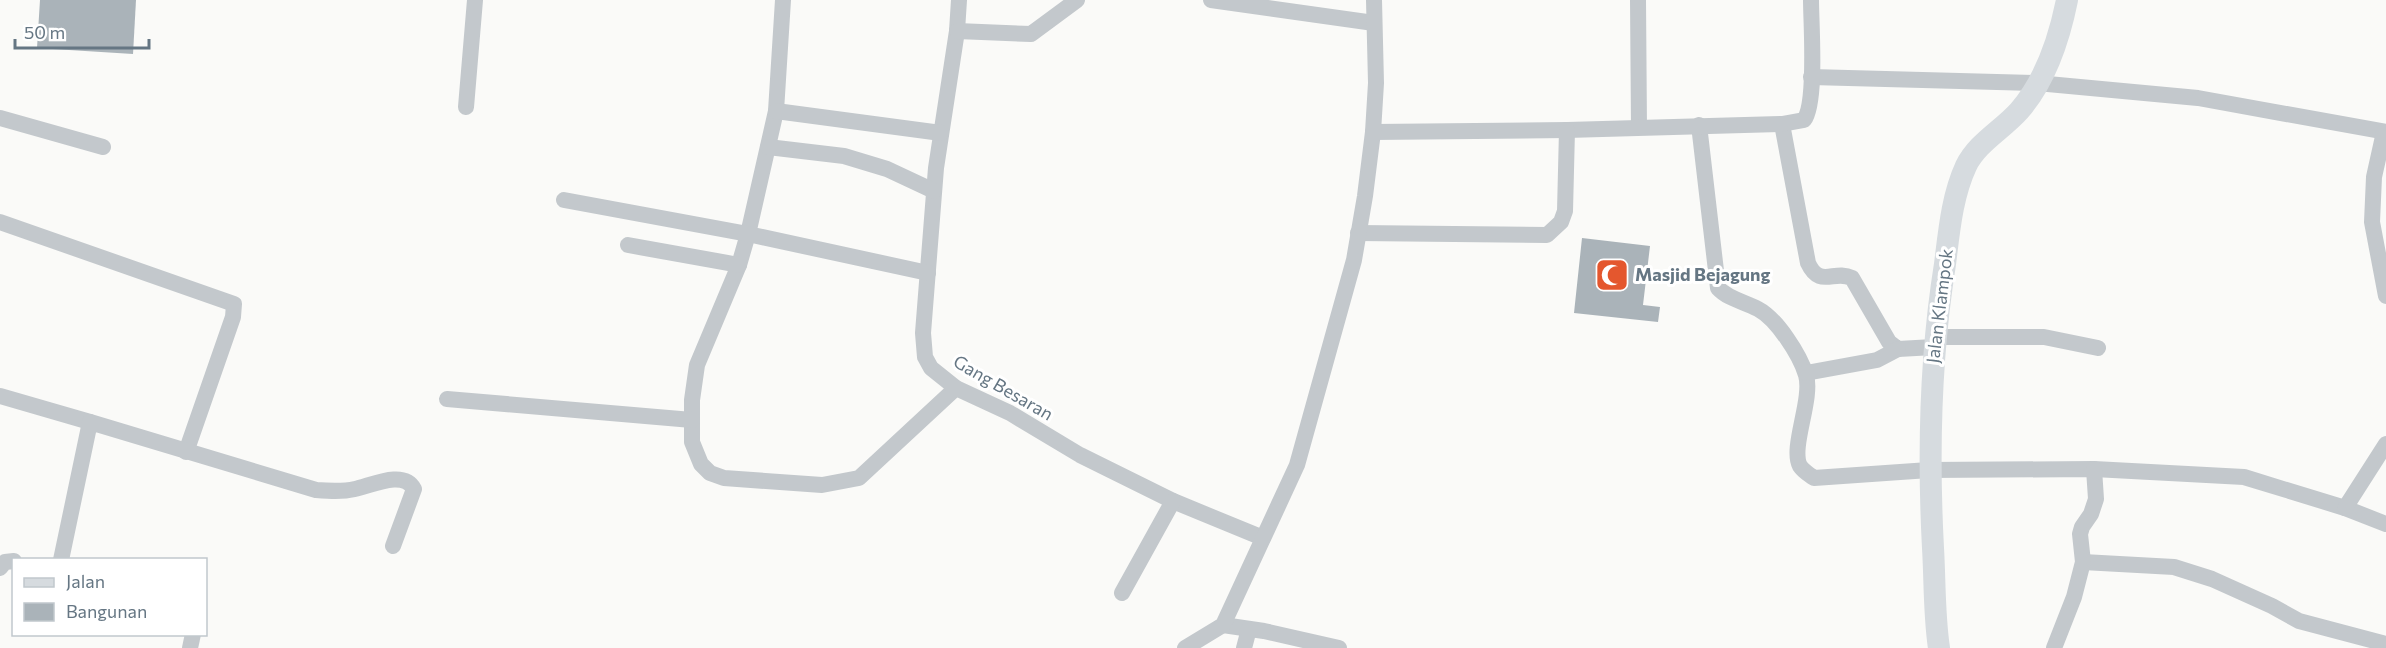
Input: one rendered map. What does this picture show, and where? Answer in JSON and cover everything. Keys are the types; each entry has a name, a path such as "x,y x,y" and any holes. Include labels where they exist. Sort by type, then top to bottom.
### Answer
{"street":[{"path":"466,107 475,0"},
{"path":"783,0 776,111 748,234 739,265 697,364 692,420 692,442 696,453 701,464 710,473 724,478 822,485 859,478 956,388"},
{"name":"Gang Besaran","path":"959,0 957,31 934,191 923,333 925,357 931,368 956,388 1010,413 1080,455 1173,501 1263,538"},
{"path":"957,31 1031,34 1077,0"},
{"path":"1211,0 1374,22"},
{"path":"1185,648 1223,625 1297,465 1354,260 1373,132 1376,82 1374,0"},
{"path":"1638,0 1639,128"},
{"path":"1373,132 1639,128 1782,124 1804,120 1808,115 1812,76 1811,0"},
{"name":"Jalan Klampok","path":"1939,648 1929,470 1934,342 1950,226 1959,183 1966,164 1977,150 2019,111 2048,66 2067,0"},
{"path":"1812,76 2037,83 2198,98 2385,132 2374,177 2372,222 2386,296"},
{"path":"776,111 941,133"},
{"path":"0,118 103,147"},
{"path":"1782,124 1808,263 1812,272 1820,277 1848,276 1852,278 1889,342 1898,349"},
{"path":"1699,125 1718,288 1723,293 1761,310 1784,334 1806,373 1807,388 1798,453 1799,464 1814,478 1929,470 2094,469 2244,477 2345,508 2386,524"},
{"path":"1358,233 1547,235 1561,222 1565,211 1567,130"},
{"path":"768,147 844,156 887,170 934,191"},
{"path":"564,200 748,234 928,273"},
{"path":"0,222 234,303 233,317 186,452"},
{"path":"628,245 739,265"},
{"path":"1806,373 1877,360 1898,349 1934,342 2044,338 2098,348"},
{"path":"0,396 316,490 354,490 391,479 410,484 414,489 393,546"},
{"path":"447,399 692,420"},
{"path":"61,558 90,422"},
{"path":"2345,508 2386,444"},
{"path":"2054,648 2074,597 2083,562 2080,534 2096,499 2094,469"},
{"path":"1122,593 1173,501"},
{"path":"2083,562 2174,567 2222,583 2299,621 2386,644"},
{"path":"1223,625 1340,648"},
{"path":"1244,648 1249,629"}],"building":[{"path":"40,0 136,0 133,54 37,48"},
{"name":"Masjid Bejagung","path":"1582,238 1650,246 1643,305 1660,307 1658,322 1574,313"}],"place":[{"name":"Masjid Bejagung","path":"1612,275"}]}
